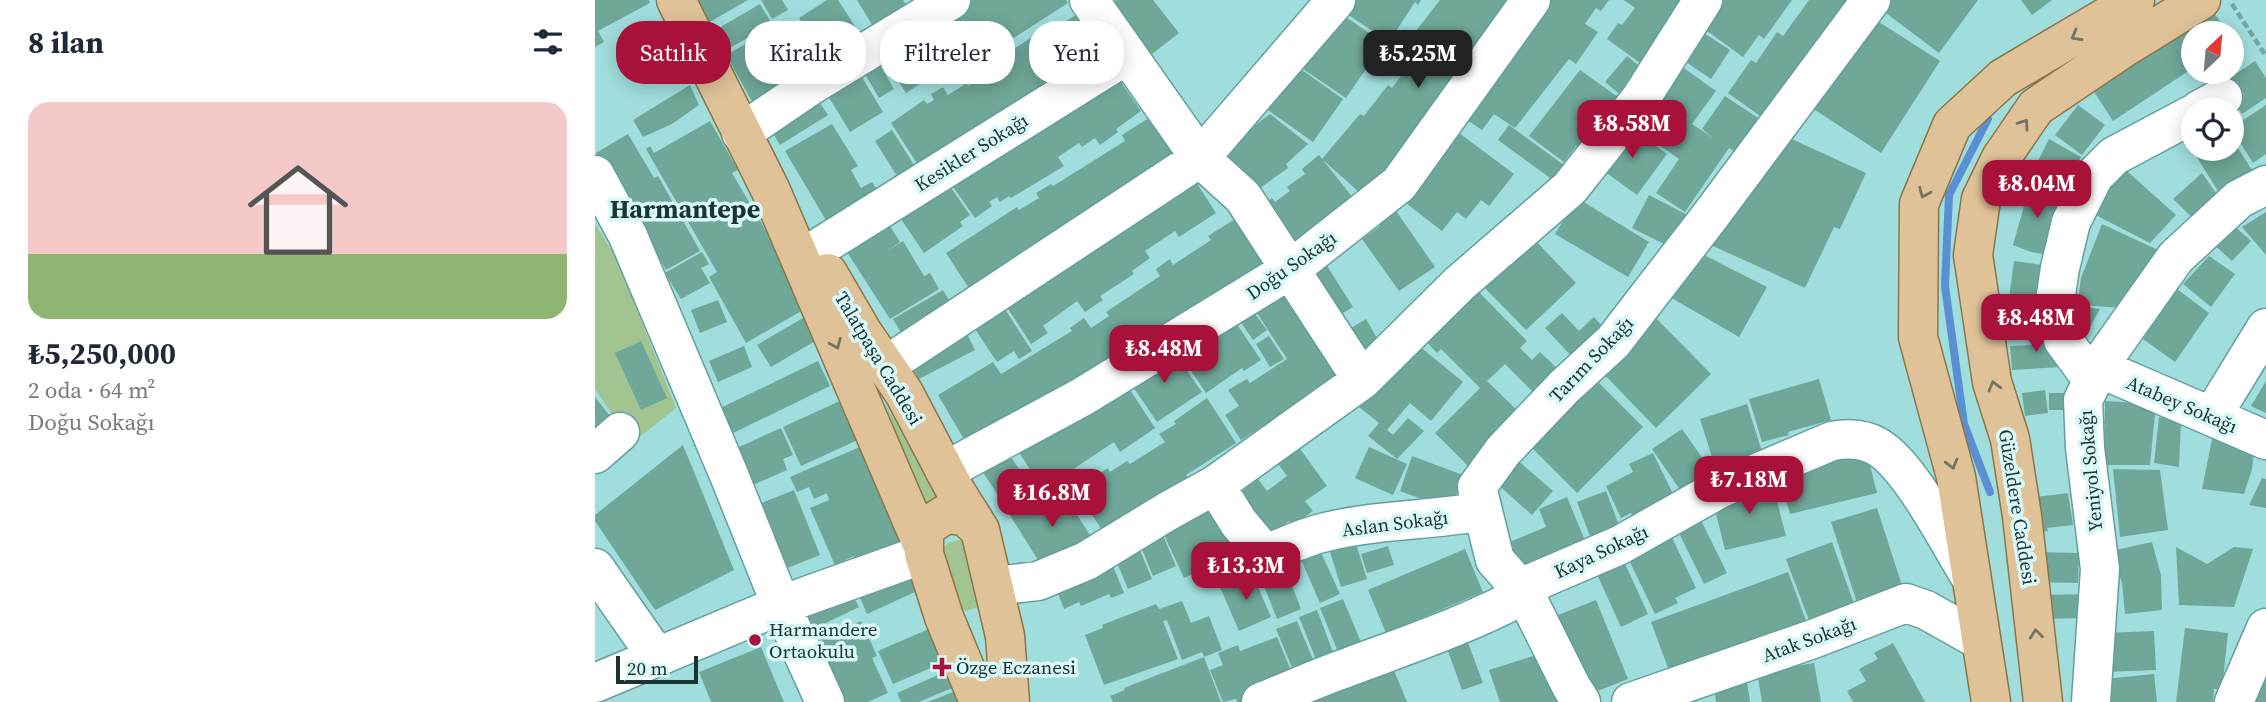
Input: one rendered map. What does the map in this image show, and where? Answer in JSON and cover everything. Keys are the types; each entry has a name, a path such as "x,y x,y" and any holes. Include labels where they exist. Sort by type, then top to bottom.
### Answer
{"main road":[{"name":"Talatpaşa Caddesi","path":"676,0 771,191 923,549 944,617"},
{"path":"1990,702 1956,477 1919,337 1919,204 1952,125 2003,78 2135,0"},
{"name":"Güzeldere Caddesi","path":"2043,702 2022,516 2010,439 1992,382 1973,255 1981,199 2001,158 2036,107 2201,0"},
{"name":"Talatpaşa Caddesi","path":"771,191 815,250 863,333 904,393 980,530 996,595"},
{"path":"923,549 929,525 946,514 965,516 980,530"},
{"path":"944,617 952,624 971,629 989,621 996,595"},
{"path":"996,595 1005,636 1010,702"},
{"path":"944,617 979,702"}],"street":[{"path":"741,133 810,86 951,0"},
{"path":"1089,0 1199,158 1243,197 1362,380"},
{"path":"885,366 1199,158 1336,0"},
{"name":"Doğu Sokağı","path":"945,471 1082,397 1291,270 1399,184 1531,0"},
{"path":"996,595 1086,561 1168,510 1215,485 1362,380 1459,284 1570,188 1641,98 1703,0"},
{"name":"Tarım Sokağı","path":"1581,702 1523,591 1495,560 1477,487 1503,451 1564,387 1613,342 1871,0"},
{"name":"Kesikler Sokağı","path":"815,250 1127,55"},
{"path":"2096,375 2063,340 2055,301 2071,222 2094,176 2114,156 2181,120"},
{"path":"595,175 628,236 781,604 825,702"},
{"name":"Yeniyol Sokağı","path":"2091,702 2100,569 2085,448 2083,400 2096,375 2176,257 2239,199 2266,184"},
{"path":"2212,416 2266,328"},
{"name":"Atabey Sokağı","path":"2096,375 2212,416 2266,440"},
{"name":"Kaya Sokağı","path":"1261,702 1490,613 1523,591 1620,545 1719,489 1832,441 1851,437 1877,446 1902,467 1971,578"},
{"name":"Aslan Sokağı","path":"1215,485 1238,523 1265,554 1325,532 1482,511"},
{"path":"595,683 781,604 923,549"},
{"path":"595,568 657,657"},
{"name":"Atak Sokağı","path":"1631,702 1813,639 1906,603 1926,610 1981,641"},
{"path":"2234,702 2266,628"}],"path":[{"path":"2230,0 2266,56"}],"green space":[{"path":"595,224 616,257 676,408 632,443 595,389"},
{"path":"885,404 948,508 927,517"},
{"path":"960,540 967,543 981,606 966,611 959,608 941,552 949,543"}],"building":[{"path":"595,0 649,0 650,3 598,31 604,42 595,47"},
{"path":"694,0 748,0 711,21 707,21"},
{"path":"761,0 782,0 788,10 772,19"},
{"path":"827,0 838,0 852,21 801,21 799,18"},
{"path":"857,0 903,0 913,15 901,21 880,21 880,32 877,33"},
{"path":"961,0 1066,0 1068,3 1040,21 1029,21 1029,28 1015,37 1015,21 930,21"},
{"path":"1116,0 1153,0 1179,33 1152,54 1112,3"},
{"path":"1351,0 1421,0 1418,5 1415,2 1389,42 1344,12"},
{"path":"1440,0 1524,0 1370,202 1322,159 1360,114 1364,116 1388,85 1392,88 1404,72 1392,62"},
{"path":"1537,0 1609,0 1601,11 1596,8 1585,24 1598,32 1576,64 1569,59 1515,128 1494,114 1482,130 1458,114"},
{"path":"1624,0 1699,0 1654,73 1607,39 1618,23 1622,25 1635,8"},
{"path":"1712,0 1792,0 1764,39 1759,35 1743,57 1696,23"},
{"path":"1809,0 1867,0 1763,118 1728,93 1751,60 1756,63 1777,32 1783,36"},
{"path":"1878,0 1978,0 1939,53 1874,4"},
{"path":"2021,0 2052,0 2032,15"},
{"path":"760,4 770,21 745,21 745,39 731,47 731,21"},
{"path":"2208,4 2220,21 2183,21"},
{"path":"1334,9 1384,43 1346,98 1297,65"},
{"path":"1865,13 1940,61 1881,153 1806,104"},
{"path":"1076,15 1080,21 1066,21"},
{"path":"2181,22 2181,76 2113,121 2089,84"},
{"path":"1696,28 1730,50 1711,79 1677,56"},
{"path":"1029,39 1029,84 1060,84 918,165 891,123 924,100 927,104 934,100 931,94 943,87 948,95 965,84 1015,84 1015,48"},
{"path":"745,44 745,84 807,84 758,112 731,64 731,52"},
{"path":"874,55 880,65 880,84 891,84 894,89 879,98 866,76 866,60"},
{"path":"1627,56 1645,71 1623,97 1605,82"},
{"path":"1674,61 1716,91 1692,124 1713,138 1702,129 1725,96 1764,122 1737,153 1729,148 1685,212 1656,193 1679,159 1652,140 1672,110 1690,121 1650,93"},
{"path":"2255,61 2266,78 2266,98 2244,113 2244,98 2232,98 2223,84 2244,84 2244,68"},
{"path":"1295,65 1343,99 1313,142 1265,108"},
{"path":"1580,70 1622,100 1586,154 1576,146 1564,162 1529,136"},
{"path":"866,84 883,112 850,132 822,86"},
{"path":"900,84 920,84 906,93"},
{"path":"1086,84 1122,84 1141,111 1116,129 1118,132 1100,145 1095,138 1082,147 1079,143 1058,157 1064,166 1011,198 1009,196 1000,202 997,197 989,202 992,206 975,218 944,174"},
{"path":"690,85 699,105 672,124 643,137 633,120"},
{"path":"812,91 828,115 780,145 765,120"},
{"path":"2078,105 2105,125 2082,155 2055,135"},
{"path":"2266,105 2266,154 2253,163 2244,149 2244,119"},
{"path":"1270,114 1308,144 1286,164 1288,168 1253,193 1222,150"},
{"path":"1152,116 1184,166 974,296 946,253 1017,207 1019,210 1039,198 1036,193 1051,184 1053,186 1125,141 1122,135"},
{"path":"710,121 738,170 732,173 810,306 746,343 709,277 717,272 646,149 650,146 654,153"},
{"path":"832,124 858,166 851,170 861,188 872,182 884,202 833,232 785,151"},
{"path":"1509,125 1568,168 1557,183 1498,140"},
{"path":"1627,125 1667,154 1637,195 1597,166"},
{"path":"1451,127 1514,174 1489,206 1481,200 1466,219 1457,212 1442,231 1398,197"},
{"path":"892,130 921,176 904,187 875,141"},
{"path":"1774,131 1866,173 1840,229 1834,227 1805,288 1711,245"},
{"path":"628,134 654,178 658,176 700,251 666,270 596,153"},
{"path":"2049,139 2081,157 2064,193 2028,181"},
{"path":"1319,155 1357,203 1292,254 1257,210 1272,198 1275,202 1290,191 1287,187 1305,174 1302,169"},
{"path":"2244,157 2252,170 2218,191 2199,161 2244,161"},
{"path":"2118,163 2176,215 2150,243 2086,210"},
{"path":"1189,171 1216,213 1179,237 1175,231 1145,251 1150,258 1132,271 1134,274 1100,296 1103,300 1085,312 1077,301 1043,326 1048,333 1031,344 1001,298"},
{"path":"2202,173 2223,203 2197,222 2173,199"},
{"path":"945,179 970,215 960,222 963,226 924,253 892,206"},
{"path":"2030,185 2063,197 2043,254 2013,245"},
{"path":"1649,195 1697,220 1680,252 1632,228"},
{"path":"1577,198 1649,242 1628,277 1555,234"},
{"path":"1394,208 1435,267 1399,291 1362,239 1380,226 1376,221"},
{"path":"1248,211 1281,262 974,456 938,395 993,362 1001,374 1072,331 1070,328 1084,318 1091,328 1109,316 1106,312 1160,276 1156,269 1170,259 1173,265 1211,240 1208,236"},
{"path":"881,212 900,242 886,252 903,241 924,276 930,273 939,289 890,319 838,238"},
{"path":"2266,212 2266,255 2242,227"},
{"path":"2230,222 2251,241 2232,261 2211,242"},
{"path":"2102,224 2158,250 2122,308 2081,305 2078,299 2081,278"},
{"path":"1528,233 1576,283 1526,330 1478,281"},
{"path":"1696,251 1767,287 1739,337 1663,293"},
{"path":"702,252 709,264 701,268 710,283 681,299 665,273"},
{"path":"2209,256 2235,274 2211,307 2183,284"},
{"path":"1322,258 1353,307 1331,320 1301,271"},
{"path":"2014,261 2042,265 2037,302 2009,298"},
{"path":"1288,277 1353,377 1277,425 1274,419 1241,440 1225,415 1239,406 1228,390 1247,379 1250,383 1287,359 1249,301"},
{"path":"1471,284 1527,341 1520,348 1532,360 1540,352 1563,374 1539,398 1505,364 1487,381 1527,420 1474,472 1435,433 1480,388 1441,349 1437,353 1420,335"},
{"path":"2177,289 2209,313 2175,362 2143,339"},
{"path":"943,290 956,312 906,341 893,319"},
{"path":"718,300 727,322 700,333 691,310"},
{"path":"999,300 1032,351 1019,359 1014,351 997,362 969,320"},
{"path":"1247,303 1267,330 1253,340 1234,312"},
{"path":"2064,304 2100,309 2084,338"},
{"path":"1228,311 1261,360 1244,371 1242,368 1206,393 1175,347"},
{"path":"1562,313 1579,331 1594,317 1609,334 1578,363 1545,328"},
{"path":"1652,314 1711,374 1656,428 1597,367"},
{"path":"808,315 822,337 771,367 757,345"},
{"path":"1366,319 1385,352 1363,366 1343,333"},
{"path":"962,324 975,350 919,379 905,354"},
{"path":"2057,335 2060,367 2012,370 2010,346 2035,345 2034,337"},
{"path":"1269,336 1284,359 1270,367 1256,344"},
{"path":"1407,336 1463,382 1431,421 1410,403 1387,430 1393,435 1408,418 1424,431 1397,459 1368,436 1379,423 1353,402"},
{"path":"641,341 667,398 641,410 615,353"},
{"path":"744,346 752,367 718,382 709,361"},
{"path":"1171,348 1202,392 1157,422 1127,378"},
{"path":"818,361 830,386 723,438 710,413"},
{"path":"1588,372 1643,427 1577,493 1522,438"},
{"path":"1123,379 1155,428 1120,452 1114,442 1063,476 1059,470 1039,483 1014,445"},
{"path":"1819,379 1831,420 1762,442 1749,399"},
{"path":"2266,381 2266,413 2251,406"},
{"path":"2045,390 2048,413 2025,416 2022,393"},
{"path":"2049,393 2070,393 2070,410 2049,410"},
{"path":"595,397 613,420 595,430"},
{"path":"1207,398 1236,443 1186,475 1188,478 1106,536 1075,489 1108,468 1110,472 1127,461 1130,464 1165,442 1159,434 1176,424 1174,421"},
{"path":"842,400 860,439 801,466 783,427"},
{"path":"2105,401 2156,404 2150,465 2104,465"},
{"path":"1747,404 1764,458 1717,473 1700,419"},
{"path":"2159,417 2181,422 2179,467 2154,463"},
{"path":"781,428 793,455 783,459 787,470 746,488 730,451"},
{"path":"1682,429 1717,479 1687,500 1652,449"},
{"path":"2213,434 2255,445 2252,469 2244,494 2202,489"},
{"path":"1290,435 1327,486 1305,501 1313,511 1293,526 1289,521 1260,542 1230,500 1258,479 1267,491 1287,476 1269,451"},
{"path":"683,445 734,570 655,610 595,521 595,515"},
{"path":"1865,445 1877,493 1790,514 1778,471"},
{"path":"862,446 908,540 856,562 854,556 835,565 810,508 829,500 827,493 814,499 809,487 797,492 790,477"},
{"path":"1369,447 1407,464 1393,495 1355,478"},
{"path":"1005,448 1031,487 1004,504 978,465"},
{"path":"1653,453 1677,502 1639,528 1631,513 1621,518 1606,486 1633,472 1629,464"},
{"path":"1412,456 1463,475 1451,510 1400,491"},
{"path":"1515,458 1553,491 1532,515 1495,482"},
{"path":"2113,469 2160,470 2168,530 2120,537"},
{"path":"2262,478 2266,479 2266,508 2249,505"},
{"path":"1057,482 1096,545 1048,576 1008,512"},
{"path":"1772,482 1786,536 1725,550 1712,497"},
{"path":"794,490 820,555 775,573 749,508"},
{"path":"1606,491 1620,528 1591,539 1577,502"},
{"path":"2068,493 2073,525 2032,533 2027,498"},
{"path":"1205,497 1250,554 1214,571 1211,565 1184,578 1158,522"},
{"path":"1567,497 1588,548 1511,573 1500,546 1546,527 1539,509"},
{"path":"1877,508 1907,601 1861,615 1831,522"},
{"path":"1697,512 1727,573 1704,584 1674,523"},
{"path":"1668,529 1696,588 1675,598 1678,603 1655,614 1629,560 1652,549 1647,539"},
{"path":"1162,533 1176,566 1153,576 1139,542"},
{"path":"1832,542 1858,615 1813,631 1786,559"},
{"path":"2152,542 2161,575 2162,610 2125,614 2122,583 2111,551"},
{"path":"1137,543 1152,579 1128,589 1113,553"},
{"path":"1356,544 1367,579 1341,587 1330,552"},
{"path":"1318,546 1340,594 1320,603 1299,555"},
{"path":"1388,546 1394,565 1367,573 1361,554"},
{"path":"2176,547 2207,564 2234,547 2253,549 2234,607 2179,605"},
{"path":"1465,549 1483,592 1386,633 1368,590"},
{"path":"2035,552 2079,553 2078,583 2034,582"},
{"path":"1622,557 1648,614 1621,627 1595,570"},
{"path":"1110,559 1124,593 1111,598 1109,594 1081,606 1079,602 1064,609 1053,580"},
{"path":"1283,561 1301,609 1277,619 1258,571"},
{"path":"905,564 917,591 867,614 855,586"},
{"path":"1788,572 1808,626 1671,676 1651,622"},
{"path":"1252,573 1271,617 1239,631 1220,587"},
{"path":"847,583 859,607 807,632 795,609"},
{"path":"2089,594 2089,618 2038,619 2038,595"},
{"path":"1343,599 1363,647 1340,657 1320,608"},
{"path":"1596,600 1628,679 1585,696 1553,617"},
{"path":"1182,601 1191,623 1209,616 1222,650 1204,657 1202,652 1182,660 1167,620 1163,621 1178,659 1104,685 1085,635 1103,628 1102,625 1156,604 1159,609"},
{"path":"1317,610 1336,660 1319,667 1299,617"},
{"path":"861,621 877,656 872,658 888,693 868,702 835,702 808,645"},
{"path":"1297,621 1319,674 1298,682 1276,629"},
{"path":"931,628 945,662 893,684 878,651"},
{"path":"2185,628 2228,633 2222,689 2214,689 2213,702 2176,702"},
{"path":"2154,631 2156,670 2105,672 2104,633"},
{"path":"1464,632 1483,683 1462,690 1444,640"},
{"path":"1277,637 1295,680 1247,702 1237,702 1236,699 1223,702 1210,670 1223,665 1218,653 1238,645 1240,651"},
{"path":"1893,643 1925,702 1853,702 1847,691 1866,681 1859,669 1878,659 1874,653"},
{"path":"761,647 784,702 711,702 699,672"},
{"path":"1549,651 1566,702 1500,702 1489,670"},
{"path":"1388,656 1407,702 1268,702"},
{"path":"1204,657 1221,702 1113,702 1110,696 1125,690 1124,688"},
{"path":"2266,657 2266,702 2248,702"},
{"path":"1814,663 1821,702 1762,702 1757,672"},
{"path":"945,672 952,688 919,702 901,702 897,693"},
{"path":"2154,674 2157,702 2107,702 2104,679"},
{"path":"1747,681 1750,702 1716,702 1714,686"},
{"path":"958,690 962,702 928,702"}],"waterway":[{"path":"1988,119 1949,195 1945,286 1964,424 1990,492"}],"place":[{"name":"Harmandere Ortaokulu","path":"755,640"},
{"name":"Özge Eczanesi","path":"942,667"}],"district":[{"name":"Harmantepe","path":"685,209"}]}
